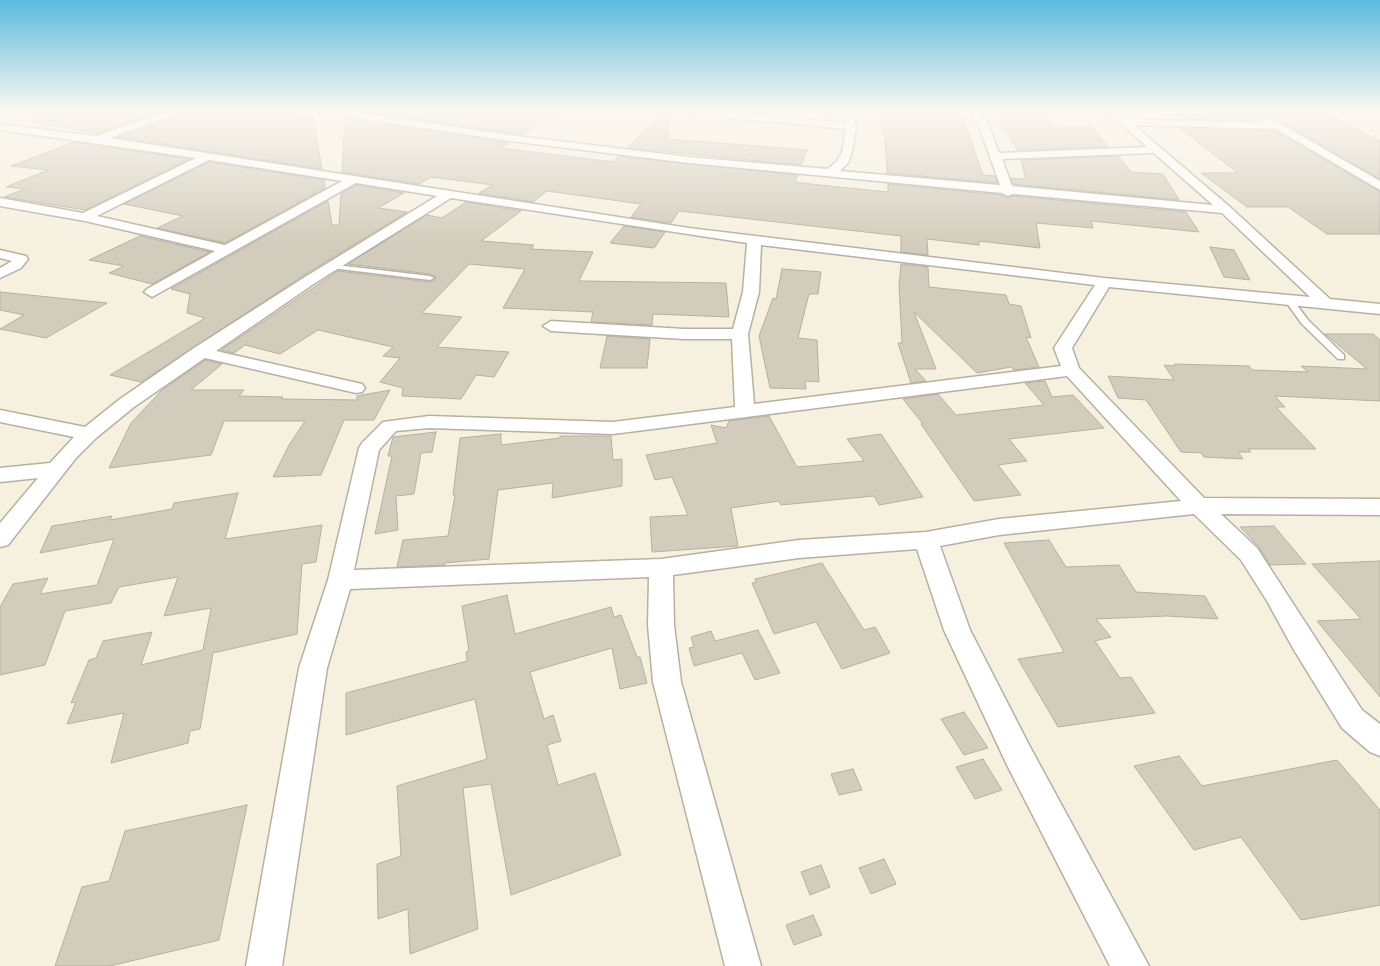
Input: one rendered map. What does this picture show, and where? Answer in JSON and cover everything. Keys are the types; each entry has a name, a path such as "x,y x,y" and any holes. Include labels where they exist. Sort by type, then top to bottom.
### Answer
{"street":[{"path":"194,156 754,240 1104,282 1327,306 1380,309"},
{"path":"656,156 1008,192 1226,210"},
{"path":"831,173 842,163 845,156"},
{"path":"995,156 1008,192"},
{"path":"1163,156 1226,210 1327,306"},
{"path":"1328,156 1380,186"},
{"path":"85,217 205,158"},
{"path":"152,292 353,180"},
{"path":"0,539 56,469 89,434 127,403 200,352 331,266 449,194"},
{"path":"0,202 85,217 227,250"},
{"path":"745,411 740,334 751,292 754,240"},
{"path":"0,254 21,259 16,265 0,274"},
{"path":"1104,282 1092,305 1076,326 1063,348 1071,370 1143,445 1178,486 1249,554 1276,594 1303,642 1352,719 1380,742"},
{"path":"551,326 684,334 740,334"},
{"path":"200,352 356,388"},
{"path":"264,966 313,668 340,580 369,448 390,426 429,422 613,428 1071,370"},
{"path":"0,416 89,434"},
{"path":"0,475 56,469"},
{"path":"340,580 661,568 800,549 926,540 999,527 1199,506 1380,507"},
{"path":"926,540 957,630 1028,773 1115,940 1131,966"},
{"path":"661,568 661,625 667,682 743,966"}],"lane":[{"path":"331,266 430,278"},
{"path":"1290,302 1305,322 1341,357"}],"building":[{"path":"37,156 170,156 190,159 85,210 4,197 25,189 6,187 48,170 11,166"},
{"path":"239,156 320,156 322,169"},
{"path":"343,156 565,156 613,162 620,156 798,175 795,182 888,192 888,184 1001,195 1007,198 1013,196 1186,212 1199,232 1091,221 1093,228 1036,223 1040,248 979,241 979,245 927,239 928,255 901,252 901,236 679,211 671,223 631,217 641,204 547,191 533,202 479,193 493,185 431,177 419,184 342,172"},
{"path":"710,156 805,156 801,165"},
{"path":"886,156 976,156 983,175 995,176 997,183 887,173"},
{"path":"1118,156 1131,172 1163,174 1179,200 1013,184 1011,178 1026,179 1021,160"},
{"path":"1216,156 1318,156 1380,192 1380,234 1327,234 1288,207 1247,207 1201,173 1238,173"},
{"path":"1341,156 1380,156 1380,179"},
{"path":"209,162 324,180 325,188 225,243 157,228 183,216 124,204"},
{"path":"356,185 404,193 378,208 407,212 304,275 141,382 110,375 205,318 187,313 190,294 171,289 328,201 332,225 339,225 341,194"},
{"path":"466,202 521,211 481,241 534,245 531,249 593,252 579,281 726,283 729,317 653,314 652,325 591,322 593,312 503,308 525,269 469,264 422,313 462,317 437,347 509,352 494,377 476,375 461,399 402,396 403,388 380,382 400,358 383,356 393,347 318,330 280,354 245,345 234,353 221,350 338,271 430,282 435,280 436,277 430,274 348,264 427,215 442,218"},
{"path":"624,226 665,232 654,248 610,243"},
{"path":"140,236 210,252 152,284 109,273 124,266 89,260"},
{"path":"1210,247 1234,250 1250,280 1224,277"},
{"path":"901,264 928,267 929,287 1006,295 1009,304 1021,306 1031,338 1026,337 1039,367 1014,370 1011,367 977,373 914,312 936,369 915,369 926,381 911,383 898,343 902,343 899,286"},
{"path":"782,269 821,272 818,294 809,294 798,338 817,340 819,382 805,381 806,389 770,388 759,336 773,298 776,299"},
{"path":"0,292 107,303 46,338 0,329 24,315 0,310"},
{"path":"1325,334 1373,334 1380,340 1380,401 1275,396 1285,407 1276,407 1316,449 1248,449 1251,452 1238,452 1243,459 1204,457 1201,453 1181,452 1146,400 1118,398 1108,376 1174,380 1164,365 1175,366 1174,364 1249,366 1252,370 1308,372 1301,366 1367,369"},
{"path":"607,336 650,339 647,368 600,368"},
{"path":"205,360 222,364 191,390 244,390 239,396 283,397 281,399 357,400 357,396 390,390 374,420 344,420 321,475 273,477 289,445 305,421 224,421 211,455 109,468 131,423 161,391"},
{"path":"1045,381 1052,397 1073,395 1104,428 1009,439 1027,461 998,465 1021,495 974,501 921,424 923,424 903,399 938,394 956,415 1044,405 1025,383"},
{"path":"769,416 797,467 864,461 847,439 881,434 923,497 879,505 874,496 781,505 779,501 731,508 738,546 652,552 650,517 688,515 672,477 655,480 646,455 717,443 711,425 726,428 729,421"},
{"path":"436,432 432,452 421,453 414,494 396,496 398,530 375,534 392,456 388,456 393,437"},
{"path":"501,434 501,445 560,438 560,436 611,436 613,460 622,459 622,486 552,498 553,483 498,490 489,559 445,563 445,565 397,567 403,540 448,536 455,495 453,495 460,438"},
{"path":"238,493 225,539 322,525 316,562 302,564 297,634 213,653 200,729 190,731 188,743 111,763 124,713 67,724 76,702 71,703 89,660 96,658 103,641 152,632 141,665 203,650 211,608 164,616 178,577 119,587 111,603 65,611 45,665 0,675 0,607 13,584 48,578 40,594 97,585 114,539 40,553 52,526 112,516 110,520 172,509 174,503"},
{"path":"1274,526 1306,564 1270,565 1259,547 1240,527"},
{"path":"1049,540 1066,567 1119,565 1136,592 1205,596 1218,619 1167,616 1096,619 1111,637 1095,641 1120,678 1131,677 1155,713 1058,727 1018,659 1064,652 1004,543"},
{"path":"1380,561 1380,697 1317,621 1361,619 1312,564"},
{"path":"822,563 864,630 875,627 890,653 842,669 816,622 774,634 752,583 756,582 755,579"},
{"path":"507,595 515,634 611,607 614,617 621,615 637,657 640,657 647,683 620,689 612,648 530,672 544,719 553,715 561,741 547,745 558,785 595,773 621,855 511,895 491,784 463,788 478,929 410,954 408,909 378,919 377,864 401,856 397,786 487,759 475,699 346,735 346,693 467,661 466,652 469,651 462,606"},
{"path":"758,630 780,673 755,680 742,653 694,666 689,648 694,647 691,637 711,631 715,641"},
{"path":"964,712 988,748 964,755 941,719"},
{"path":"1179,756 1202,786 1337,760 1380,810 1380,905 1301,920 1241,837 1194,850 1134,766"},
{"path":"983,759 1002,790 975,799 956,767"},
{"path":"853,769 862,790 839,795 831,774"},
{"path":"247,805 219,940 110,966 55,966 82,887 109,881 125,831"},
{"path":"884,859 896,884 871,894 859,868"},
{"path":"821,865 830,887 810,895 801,872"},
{"path":"813,915 822,935 794,945 786,925"}]}
